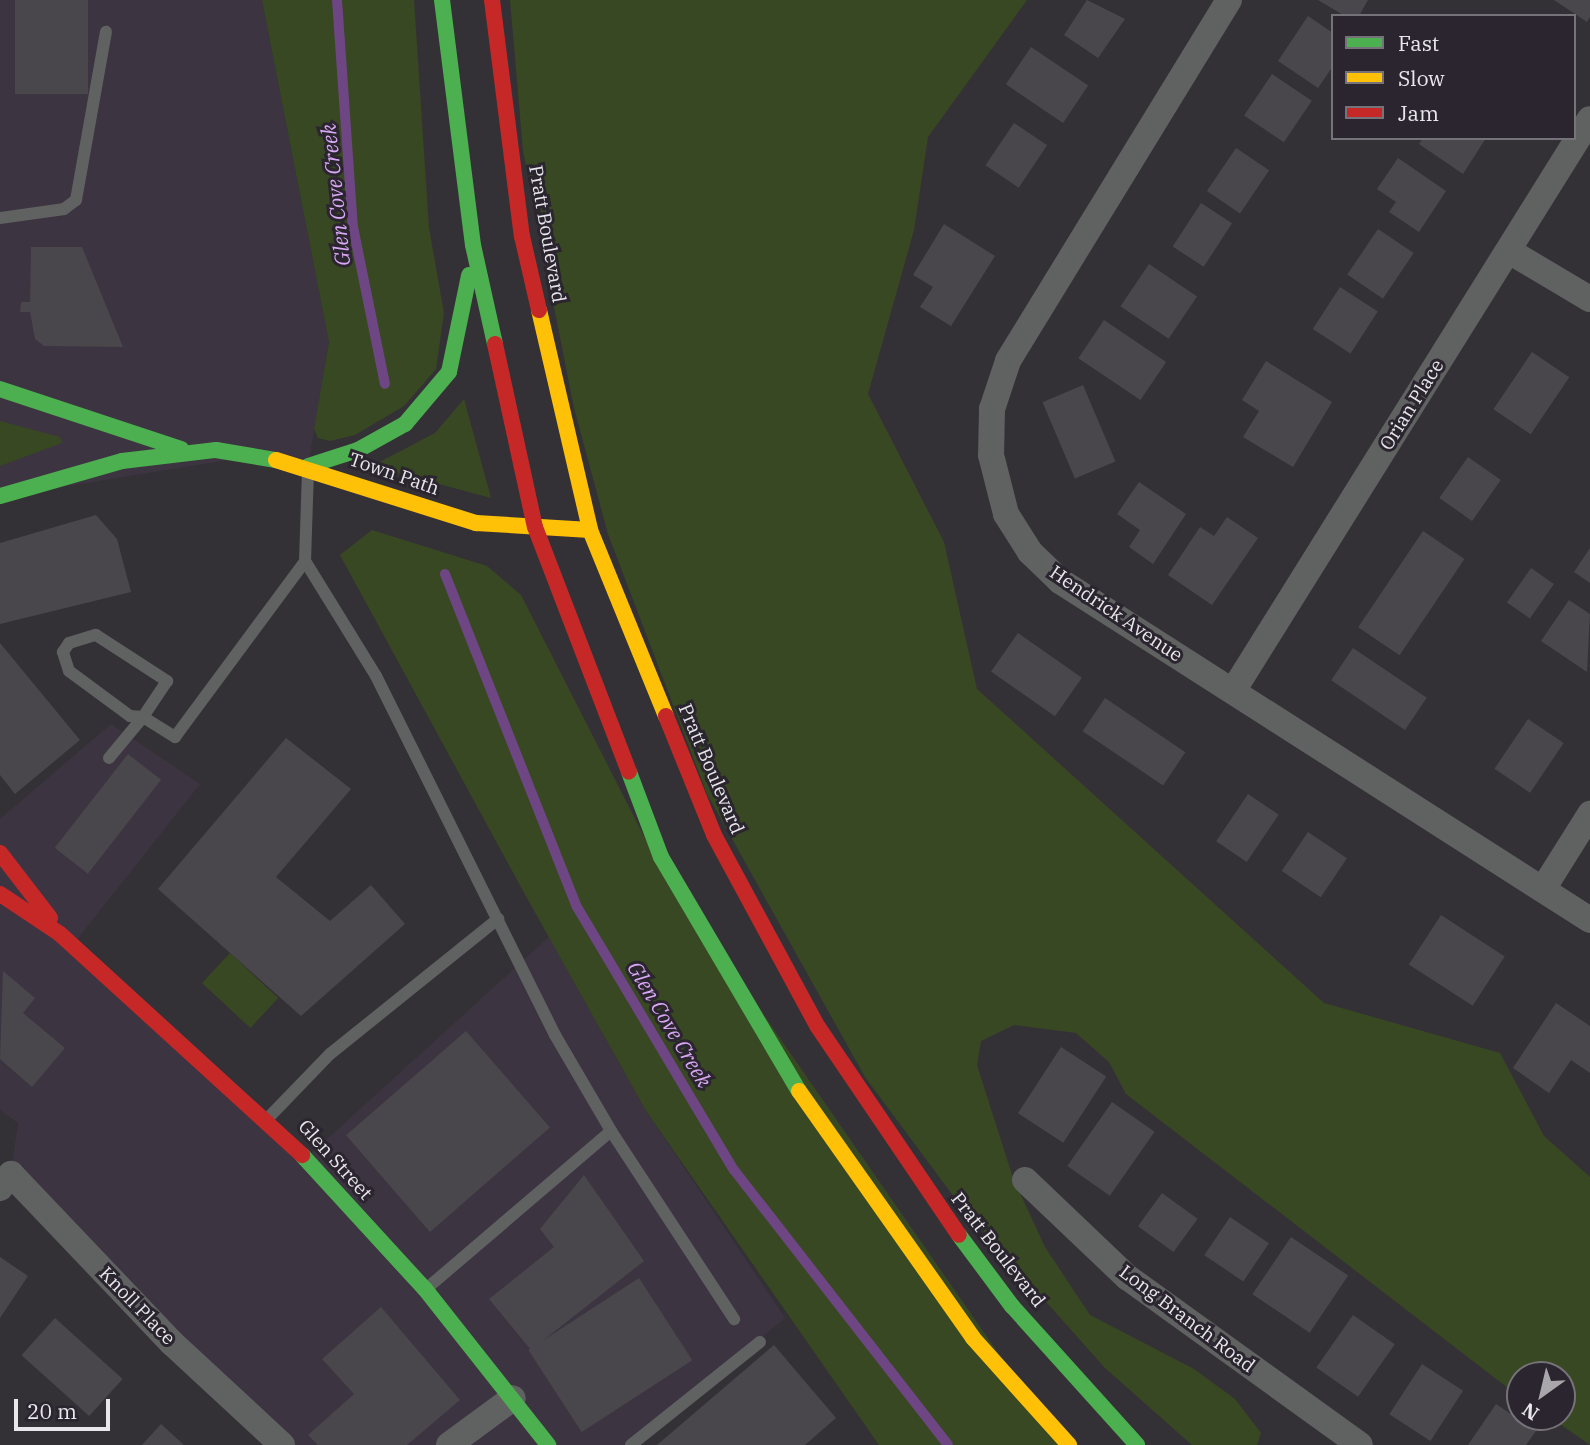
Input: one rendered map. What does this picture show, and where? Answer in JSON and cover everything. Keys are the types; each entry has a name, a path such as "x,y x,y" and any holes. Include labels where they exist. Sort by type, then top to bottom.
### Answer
{"main road":[{"path":"442,0 473,245 535,527 661,857 774,1053 871,1201 973,1338 1069,1445"},
{"name":"Pratt Boulevard","path":"492,0 522,236 590,530 714,835 818,1027 912,1172 1012,1306 1137,1445"},
{"path":"308,466 358,450 405,425 449,372 463,327 473,245"},
{"name":"Town Path","path":"0,388 186,451"},
{"name":"Town Path","path":"0,496 186,451 240,452 308,466 476,523 590,530"},
{"name":"Glen Street","path":"0,853 60,934"},
{"name":"Glen Street","path":"0,894 60,934 268,1118 425,1289 548,1445"}],"street":[{"name":"Hendrick Avenue","path":"1229,0 1008,361 992,409 990,456 1006,514 1030,552 1060,581 1590,920"},
{"name":"Orian Place","path":"1233,691 1590,118"},
{"path":"1509,251 1590,299"},
{"path":"1543,889 1590,814"},
{"name":"Knoll Place","path":"0,1188 11,1174 172,1343 282,1445"},
{"name":"Long Branch Road","path":"1025,1180 1127,1277 1360,1445"},
{"path":"449,1445 513,1398"}],"lane":[{"path":"0,218 64,209 76,200 106,32"},
{"path":"308,466 305,561 376,676 498,919 611,1131 734,1320"},
{"path":"109,758 143,717 167,681 96,635 69,643 63,652 69,671 130,716 143,717 174,737 305,561"},
{"path":"268,1118 330,1054 498,919"},
{"path":"425,1289 611,1131"},
{"path":"631,1445 760,1342"}],"shaded area":[{"path":"0,0 262,0 329,342 308,466 259,455 0,497"},
{"path":"111,724 200,784 68,951 303,1161 549,937 646,1111 785,1318 629,1445 282,1445 11,1174 18,1123 0,1110 0,819"}],"green space":[{"path":"262,0 414,0 429,228 444,313 436,369 404,406 355,435 330,441 318,438 314,429 329,342"},
{"path":"510,0 1027,0 928,137 914,230 868,394 944,542 977,689 1324,1003 1500,1053 1544,1136 1590,1177 1590,1445 1570,1431 1576,1431 1576,1361 1506,1361 1506,1386 1126,1094 1109,1062 1076,1033 1014,1025 981,1041 977,1065 1013,1178 1045,1247 1090,1315 1194,1369 1235,1399 1261,1433 1257,1445 1192,1445 1105,1368 960,1205 865,1077 707,794 608,534 574,408 523,151"},
{"path":"464,399 491,498 372,466 435,433"},
{"path":"0,421 60,437 62,443 0,466"},
{"path":"372,530 487,566 521,595 655,858 1062,1445 879,1445 646,1111 522,889 340,555"},
{"path":"230,953 278,998 250,1028 202,983"}],"building":[{"path":"15,0 88,0 88,94 15,94"},
{"path":"1087,0 1125,19 1098,58 1064,35"},
{"path":"1318,0 1368,0 1360,14 1342,14"},
{"path":"1554,0 1590,0 1590,17 1587,22"},
{"path":"1308,16 1331,32 1331,69 1318,88 1278,61"},
{"path":"1031,47 1088,86 1063,123 1006,84"},
{"path":"1272,74 1312,101 1284,142 1244,115"},
{"path":"1014,123 1047,145 1019,188 985,165"},
{"path":"1422,140 1485,140 1463,174 1419,144"},
{"path":"1236,148 1269,170 1240,213 1207,191"},
{"path":"1398,158 1446,191 1419,232 1389,212 1396,202 1377,189"},
{"path":"1201,203 1232,223 1204,267 1173,247"},
{"path":"944,224 995,256 951,326 920,307 933,287 913,275"},
{"path":"1378,229 1414,253 1383,299 1347,275"},
{"path":"31,247 82,247 123,347 44,346 35,339 30,312 20,312 21,302 30,302"},
{"path":"1149,264 1197,296 1169,339 1120,306"},
{"path":"1340,287 1378,312 1351,353 1313,329"},
{"path":"1104,320 1166,362 1140,400 1078,358"},
{"path":"1532,352 1569,377 1531,434 1493,409"},
{"path":"1266,361 1332,402 1293,467 1243,437 1259,411 1242,400"},
{"path":"1083,385 1115,461 1075,479 1042,402"},
{"path":"1468,457 1501,480 1472,521 1439,498"},
{"path":"1139,482 1186,514 1153,564 1129,547 1140,530 1117,514"},
{"path":"96,515 117,539 131,592 0,624 0,543"},
{"path":"1227,517 1258,538 1212,605 1168,575 1200,527 1214,536"},
{"path":"1423,531 1464,559 1400,655 1358,627"},
{"path":"1590,548 1590,583 1574,572"},
{"path":"1531,568 1554,584 1530,618 1507,602"},
{"path":"1569,600 1590,614 1587,672 1541,641"},
{"path":"1018,633 1082,678 1055,716 991,672"},
{"path":"0,643 80,740 15,794 0,775"},
{"path":"1353,648 1427,698 1405,730 1331,680"},
{"path":"1105,698 1185,752 1163,785 1083,731"},
{"path":"1528,719 1564,743 1530,793 1494,769"},
{"path":"286,738 351,789 276,877 330,921 371,885 405,924 301,1016 158,889"},
{"path":"128,754 161,780 88,874 55,848"},
{"path":"1248,794 1279,815 1247,862 1216,841"},
{"path":"1308,832 1347,858 1321,897 1282,871"},
{"path":"1441,915 1505,956 1473,1006 1409,964"},
{"path":"3,971 35,998 23,1013 65,1048 32,1087 0,1059"},
{"path":"1556,1003 1590,1026 1590,1073 1571,1060 1549,1093 1513,1068"},
{"path":"466,1031 550,1128 430,1232 346,1135"},
{"path":"1061,1047 1106,1076 1063,1143 1018,1113"},
{"path":"1112,1102 1155,1132 1110,1196 1067,1166"},
{"path":"584,1175 644,1261 531,1350 489,1299 554,1247 540,1229"},
{"path":"1162,1193 1198,1219 1173,1252 1138,1226"},
{"path":"1230,1217 1269,1243 1243,1281 1204,1255"},
{"path":"1291,1237 1348,1276 1310,1333 1252,1294"},
{"path":"0,1257 28,1276 0,1318"},
{"path":"639,1278 692,1360 582,1432 528,1350"},
{"path":"381,1307 460,1400 407,1445 318,1445 308,1435 354,1394 322,1359"},
{"path":"1353,1315 1395,1344 1358,1397 1316,1367"},
{"path":"55,1318 123,1379 89,1416 22,1355"},
{"path":"774,1345 836,1418 805,1445 657,1445"},
{"path":"1422,1364 1463,1391 1430,1441 1389,1414"},
{"path":"1496,1404 1506,1411 1506,1431 1536,1431 1526,1445 1468,1445"},
{"path":"161,1424 184,1445 142,1445"}],"waterway":[{"name":"Glen Cove Creek","path":"337,0 353,227 385,384"},
{"name":"Glen Cove Creek","path":"445,574 577,907 734,1170 948,1445"}],"traffic: fast":[{"path":"442,0 473,245 495,344"},
{"path":"308,466 358,450 405,424 449,372 469,275"},
{"path":"0,389 181,449"},
{"path":"0,496 122,461 216,450 276,460"},
{"path":"629,772 661,857 799,1091"},
{"path":"302,1155 425,1289 548,1445"},
{"path":"959,1235 1012,1306 1137,1445"}],"traffic: slow":[{"path":"539,310 590,530 666,716"},
{"path":"276,460 476,523 590,530"},
{"path":"799,1091 973,1338 1069,1445"}],"traffic: jam":[{"path":"492,0 522,236 539,310"},
{"path":"495,344 535,527 629,772"},
{"path":"666,716 714,835 818,1027 959,1235"},
{"path":"0,853 50,918"},
{"path":"0,894 60,934 302,1155"}]}
